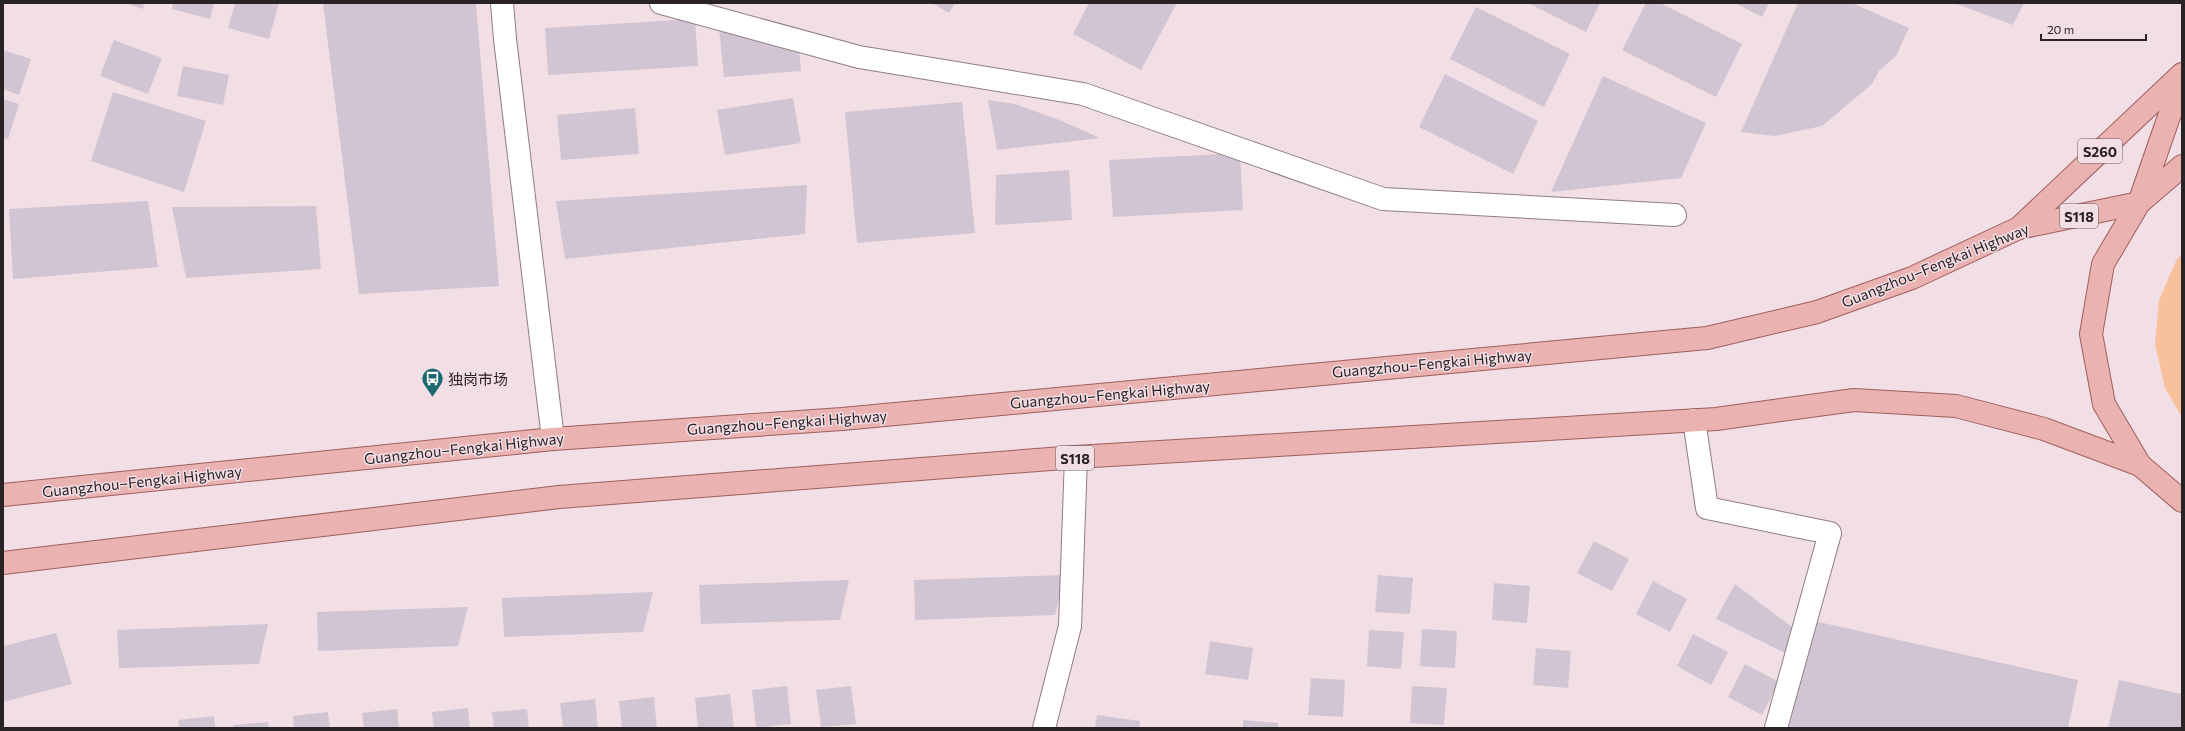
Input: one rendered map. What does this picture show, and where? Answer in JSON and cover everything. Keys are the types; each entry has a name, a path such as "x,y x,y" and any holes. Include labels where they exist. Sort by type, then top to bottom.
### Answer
{"main road":[{"name":"S260","path":"2019,228 2182,74"},
{"path":"2140,465 2104,404 2091,334 2103,264 2139,203 2182,79"},
{"name":"Guangzhou–Fengkai Highway","path":"3,494 553,439 850,418 1707,338 1817,312 1912,278 2019,228 2139,203 2182,166"},
{"name":"S118","path":"3,563 559,497 1076,457 1694,420 1854,400 1956,406 2044,429 2140,465 2182,501"}],"street":[{"path":"502,3 504,39 553,439"},
{"path":"661,3 859,57 1083,94 1384,199 1674,215"},
{"path":"1694,420 1707,508 1830,533 1776,728"},
{"path":"1044,728 1070,626 1076,457"}],"shaded area":[{"path":"2182,254 2182,417 2165,388 2155,344 2159,300 2177,259"}],"building":[{"path":"125,3 144,3 143,9"},
{"path":"173,3 214,3 210,19 172,9"},
{"path":"235,3 279,3 269,39 228,28"},
{"path":"323,3 476,3 499,286 359,294"},
{"path":"932,3 955,3 949,13"},
{"path":"1089,3 1177,3 1141,70 1073,34"},
{"path":"1528,3 1600,3 1586,32"},
{"path":"1646,3 1660,3 1742,44 1716,97 1622,50"},
{"path":"1735,3 1769,3 1762,17"},
{"path":"1798,3 1852,3 1909,28 1896,56 1879,71 1872,84 1822,126 1775,136 1741,132"},
{"path":"1954,3 2024,3 2013,25"},
{"path":"1476,7 1570,54 1544,107 1450,59"},
{"path":"695,19 698,66 548,75 545,28"},
{"path":"719,29 799,48 801,71 724,77"},
{"path":"114,40 162,58 148,94 100,76"},
{"path":"3,50 31,59 19,95 3,89"},
{"path":"183,66 229,75 223,105 177,96"},
{"path":"1445,74 1538,121 1513,174 1419,127"},
{"path":"1603,76 1706,123 1681,178 1551,192"},
{"path":"113,92 206,121 184,192 91,161"},
{"path":"793,98 801,143 725,155 717,110"},
{"path":"3,99 19,104 8,139 3,138"},
{"path":"988,100 1015,104 1062,121 1100,138 997,150"},
{"path":"962,102 975,233 857,243 845,112"},
{"path":"635,108 639,154 561,160 557,115"},
{"path":"1240,153 1243,210 1113,217 1109,160"},
{"path":"1069,170 1072,220 995,225 996,175"},
{"path":"807,185 805,234 565,259 556,201"},
{"path":"148,201 158,267 13,279 9,209"},
{"path":"316,206 321,269 186,278 172,207"},
{"path":"1594,541 1629,559 1612,591 1577,573"},
{"path":"1065,575 1055,615 915,620 914,580"},
{"path":"1378,575 1413,578 1410,614 1375,612"},
{"path":"849,580 840,620 701,624 699,585"},
{"path":"1653,581 1687,599 1670,632 1636,614"},
{"path":"1494,583 1530,586 1527,623 1492,620"},
{"path":"1735,584 1793,628 1787,654 1716,619"},
{"path":"653,592 643,632 504,637 502,598"},
{"path":"468,607 458,646 318,651 317,612"},
{"path":"1810,620 2078,680 2068,728 1786,728"},
{"path":"268,624 259,664 119,668 117,630"},
{"path":"1422,629 1457,631 1455,668 1420,666"},
{"path":"1369,630 1404,632 1401,669 1367,666"},
{"path":"56,633 72,684 3,702 3,646"},
{"path":"1693,634 1728,652 1711,685 1677,666"},
{"path":"1210,641 1253,648 1248,680 1205,674"},
{"path":"1536,648 1571,651 1568,688 1533,685"},
{"path":"1745,664 1779,682 1762,715 1728,697"},
{"path":"1311,678 1345,680 1343,717 1308,715"},
{"path":"2119,680 2182,694 2182,728 2108,728"},
{"path":"787,686 791,724 756,728 752,690"},
{"path":"851,686 856,724 821,727 816,690"},
{"path":"1412,686 1447,688 1444,725 1410,723"},
{"path":"730,694 734,728 698,728 695,698"},
{"path":"654,697 657,728 622,728 619,701"},
{"path":"595,699 598,728 563,728 560,703"},
{"path":"468,708 470,728 434,728 432,712"},
{"path":"397,709 399,728 364,728 362,713"},
{"path":"527,709 529,728 494,728 492,712"},
{"path":"328,712 330,728 294,728 293,716"},
{"path":"1097,715 1140,721 1139,728 1095,728"},
{"path":"214,716 215,728 179,728 178,720"},
{"path":"1243,720 1278,723 1278,728 1243,728"},
{"path":"268,722 269,728 233,728 233,725"}],"place":[{"name":"独岗市场","path":"433,398"}]}
